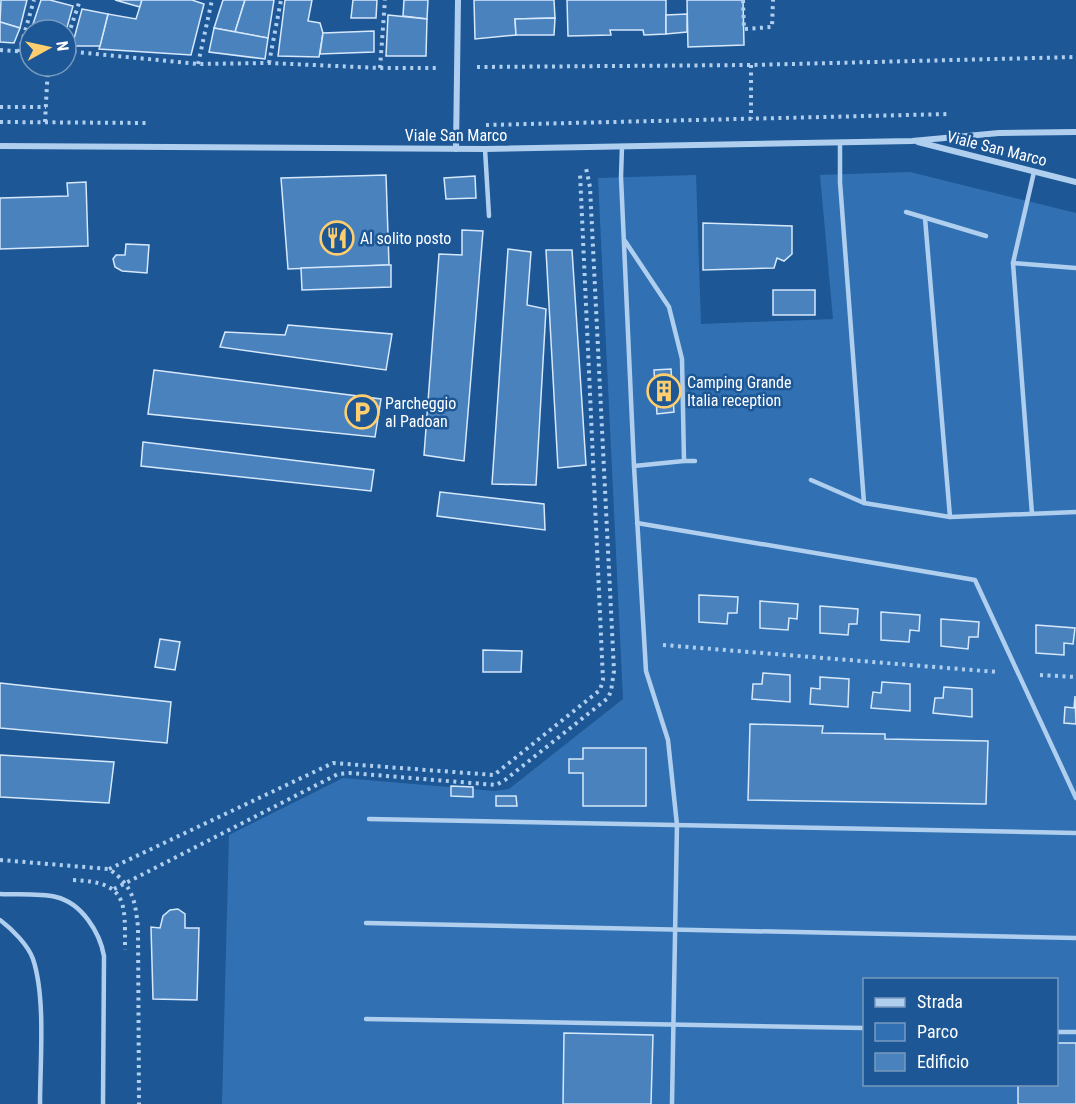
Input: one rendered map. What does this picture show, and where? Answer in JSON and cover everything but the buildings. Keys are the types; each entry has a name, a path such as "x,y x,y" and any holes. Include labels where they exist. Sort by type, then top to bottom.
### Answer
{"street":[{"path":"456,149 458,0"},
{"name":"Viale San Marco","path":"0,146 485,149 912,141 999,133 1076,132"},
{"name":"Viale San Marco","path":"912,141 1076,182"}],"lane":[{"path":"840,142 840,182 864,503"},
{"path":"622,146 634,465 646,671 668,740 678,825 672,1104"},
{"path":"485,149 489,216"},
{"path":"1032,514 1013,263 1034,172"},
{"path":"906,212 986,236"},
{"path":"925,218 950,517"},
{"path":"624,241 669,307 682,359 684,461"},
{"path":"1013,263 1076,267"},
{"path":"634,465 695,461"},
{"path":"811,480 864,503 950,517 1076,512"},
{"path":"637,523 975,580 1076,798"},
{"path":"369,819 1076,833"},
{"path":"0,894 57,897 68,902 94,927 102,942 104,956 103,1104"},
{"path":"0,920 10,927 32,956 40,987 40,1104"},
{"path":"366,923 1076,938"},
{"path":"366,1018 863,1028"},
{"path":"1058,1032 1076,1032"}],"path":[{"path":"29,18 34,0"},
{"path":"74,18 80,0"},
{"path":"198,64 212,0"},
{"path":"269,63 281,0"},
{"path":"380,68 385,0"},
{"path":"743,0 744,29 772,27 772,0"},
{"path":"0,50 18,52"},
{"path":"78,52 198,64 269,63 380,68 750,64 1076,57"},
{"path":"750,64 751,119"},
{"path":"45,122 47,78"},
{"path":"0,107 46,107"},
{"path":"455,126 960,114"},
{"path":"0,122 151,123"},
{"path":"114,889 338,774 350,773 496,785 608,698 614,671 585,123"},
{"path":"109,869 333,763 494,775 600,690 603,680 580,173"},
{"path":"645,644 1076,677"}],"green space":[{"path":"910,172 1076,213 1076,1104 222,1104 229,835 343,778 495,791 509,789 623,699 598,178 696,175 701,324 833,319 820,175"}],"place":[{"name":"Al solito posto","path":"337,238"},
{"name":"Camping Grande Italia reception","path":"664,391"},
{"name":"Parcheggio al Padoan","path":"362,412"}]}
